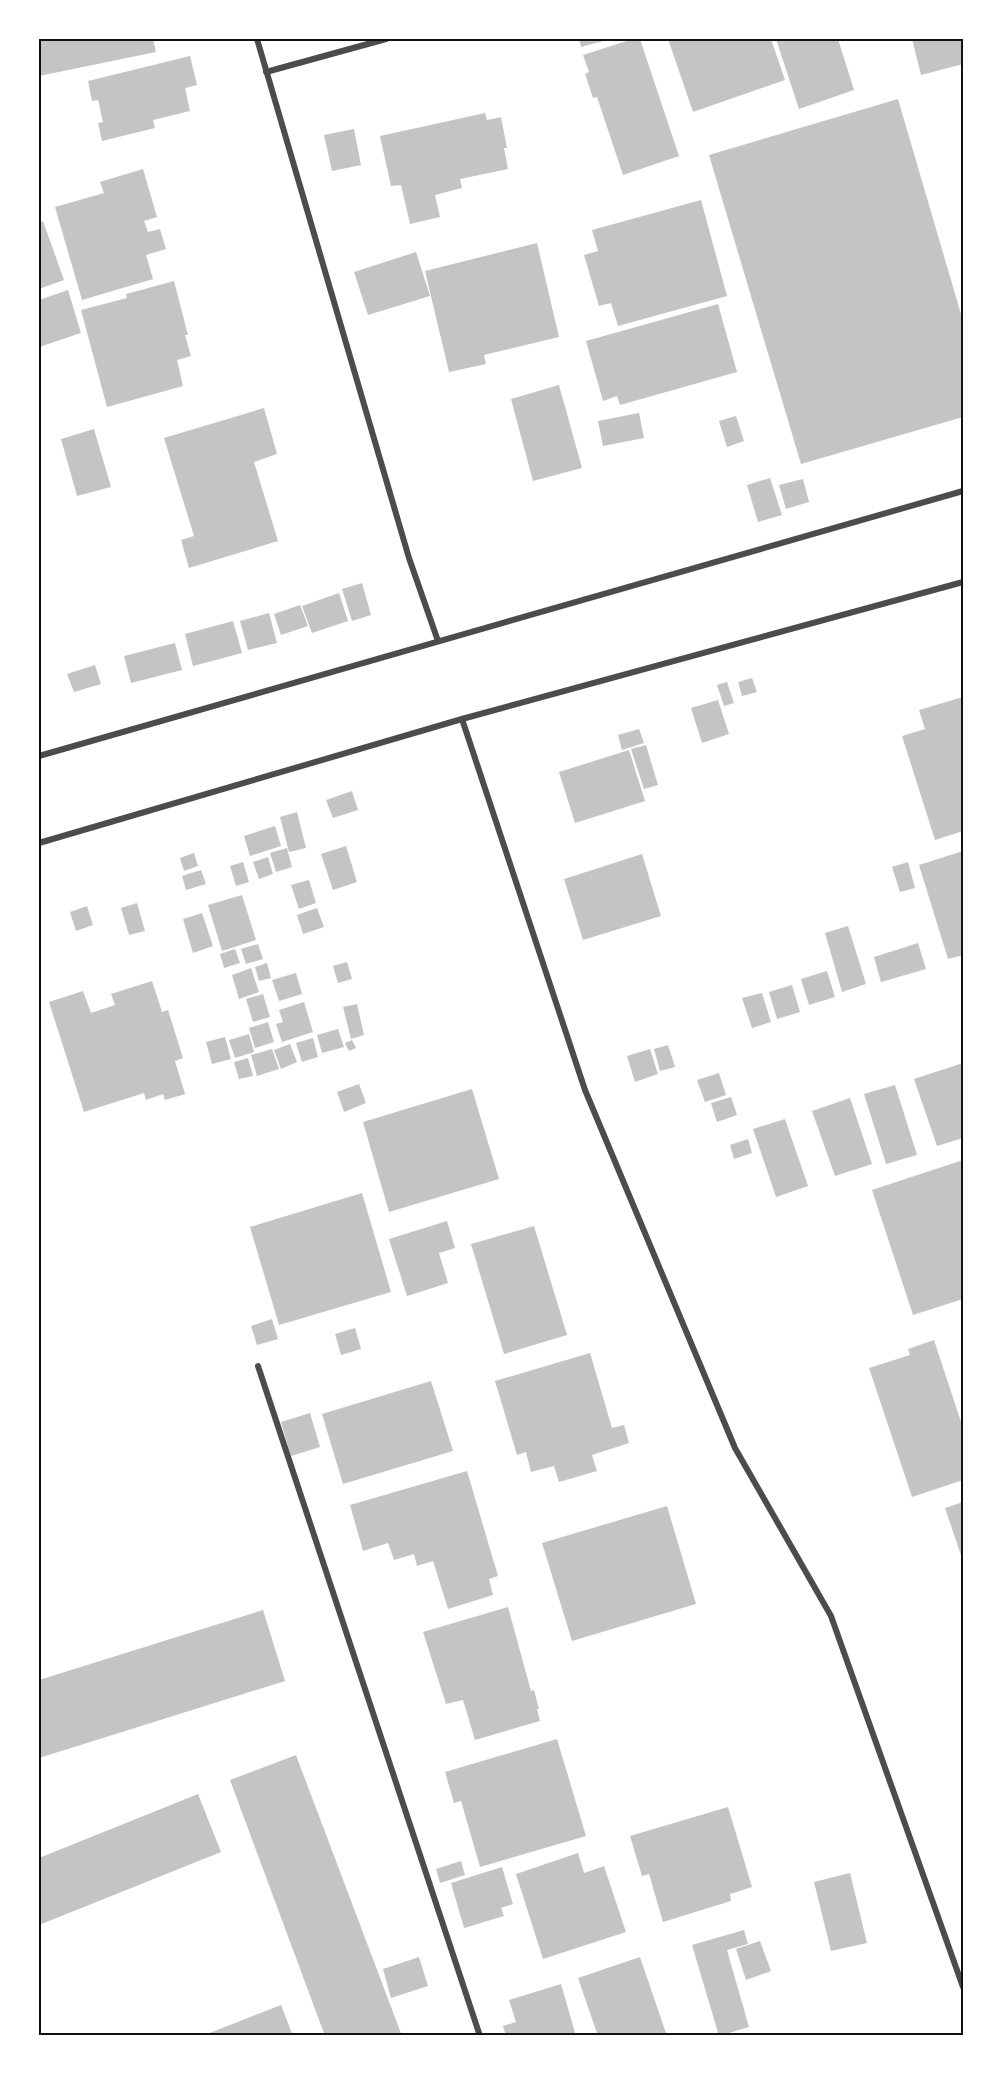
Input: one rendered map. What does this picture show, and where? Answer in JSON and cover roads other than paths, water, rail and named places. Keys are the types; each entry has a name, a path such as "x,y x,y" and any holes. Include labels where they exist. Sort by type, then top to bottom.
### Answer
{"street":[{"path":"257,39 405,547 438,641"},
{"path":"266,72 386,39"},
{"path":"39,756 963,491"},
{"path":"39,843 462,719 963,582"},
{"path":"462,719 585,1090 735,1448 831,1616 963,1986"},
{"path":"258,1366 480,2036"}]}
